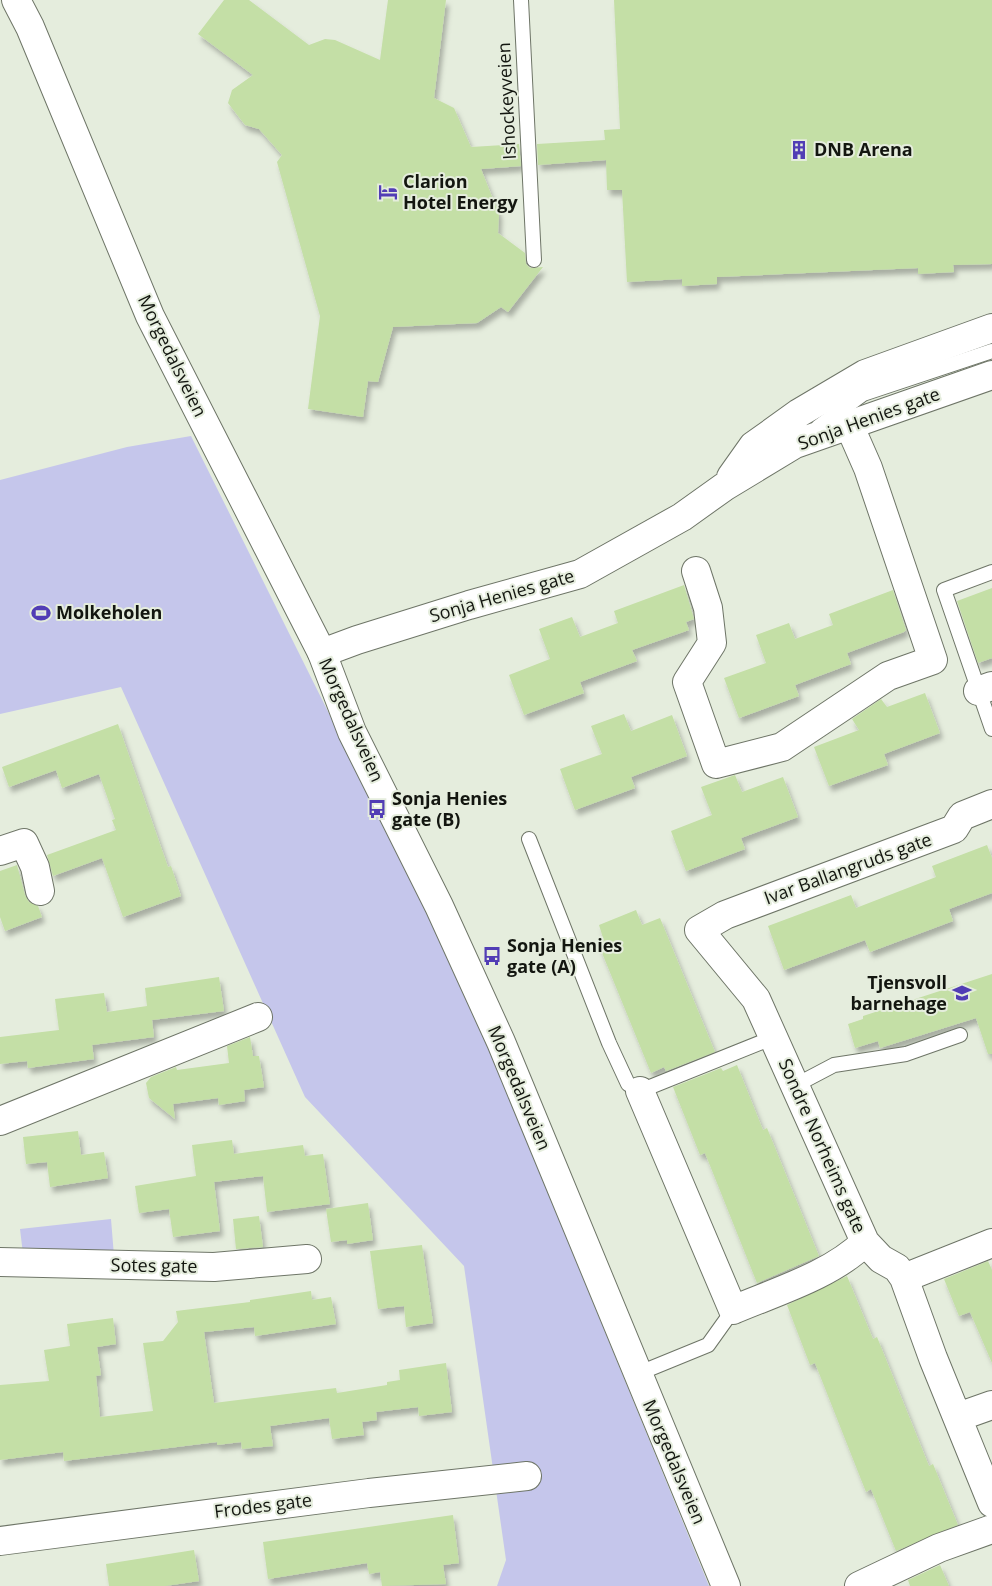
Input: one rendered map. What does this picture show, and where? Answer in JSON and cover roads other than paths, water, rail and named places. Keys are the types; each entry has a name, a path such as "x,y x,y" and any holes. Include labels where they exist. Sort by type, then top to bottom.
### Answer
{"street":[{"name":"Morgedalsveien","path":"16,0 29,13 150,316 322,653 352,732 416,858 501,1042 726,1586"},
{"name":"Sonja Henies gate","path":"724,487 753,446 799,414 865,374 992,328"},
{"name":"Sonja Henies gate","path":"322,653 469,604 580,574 682,517 724,487 795,444 992,375"},
{"path":"696,571 708,608 712,643 687,682 716,764 782,746 888,676 933,660 868,468 862,422"},
{"name":"Ivar Ballangruds gate","path":"699,930 725,915 954,829 962,816 992,804"},
{"path":"0,851 24,842 34,867 40,891"},
{"name":"Sondre Norheims gate","path":"699,930 756,998 772,1038 796,1085 828,1163 865,1242 881,1259 896,1268 904,1278 933,1358 992,1503"},
{"path":"0,1121 258,1017"},
{"path":"640,1090 733,1310 834,1266 853,1254 865,1242"},
{"path":"904,1278 992,1243"},
{"name":"Sotes gate","path":"0,1262 214,1267 307,1259"},
{"path":"958,1418 992,1405"},
{"name":"Frodes gate","path":"0,1541 369,1493 528,1476"},
{"path":"859,1586 931,1551 992,1529"}],"lane":[{"name":"Ishockeyveien","path":"521,0 534,260"},
{"path":"795,444 863,394 893,382 942,369 992,351"},
{"path":"862,422 903,389 942,369"},
{"path":"992,572 944,590 985,688 992,729"},
{"path":"529,840 609,1043 628,1084 640,1090 772,1038"},
{"path":"796,1085 834,1065 906,1054 960,1035"},
{"path":"637,1374 708,1345 733,1310"}],"place":[{"name":"DNB Arena","path":"799,150"},
{"name":"Clarion Hotel Energy","path":"388,192"},
{"name":"Molkeholen","path":"41,613"},
{"name":"Sonja Henies gate (B)","path":"377,809"},
{"name":"Sonja Henies gate (A)","path":"492,956"},
{"name":"Tjensvoll barnehage","path":"962,993"}]}
